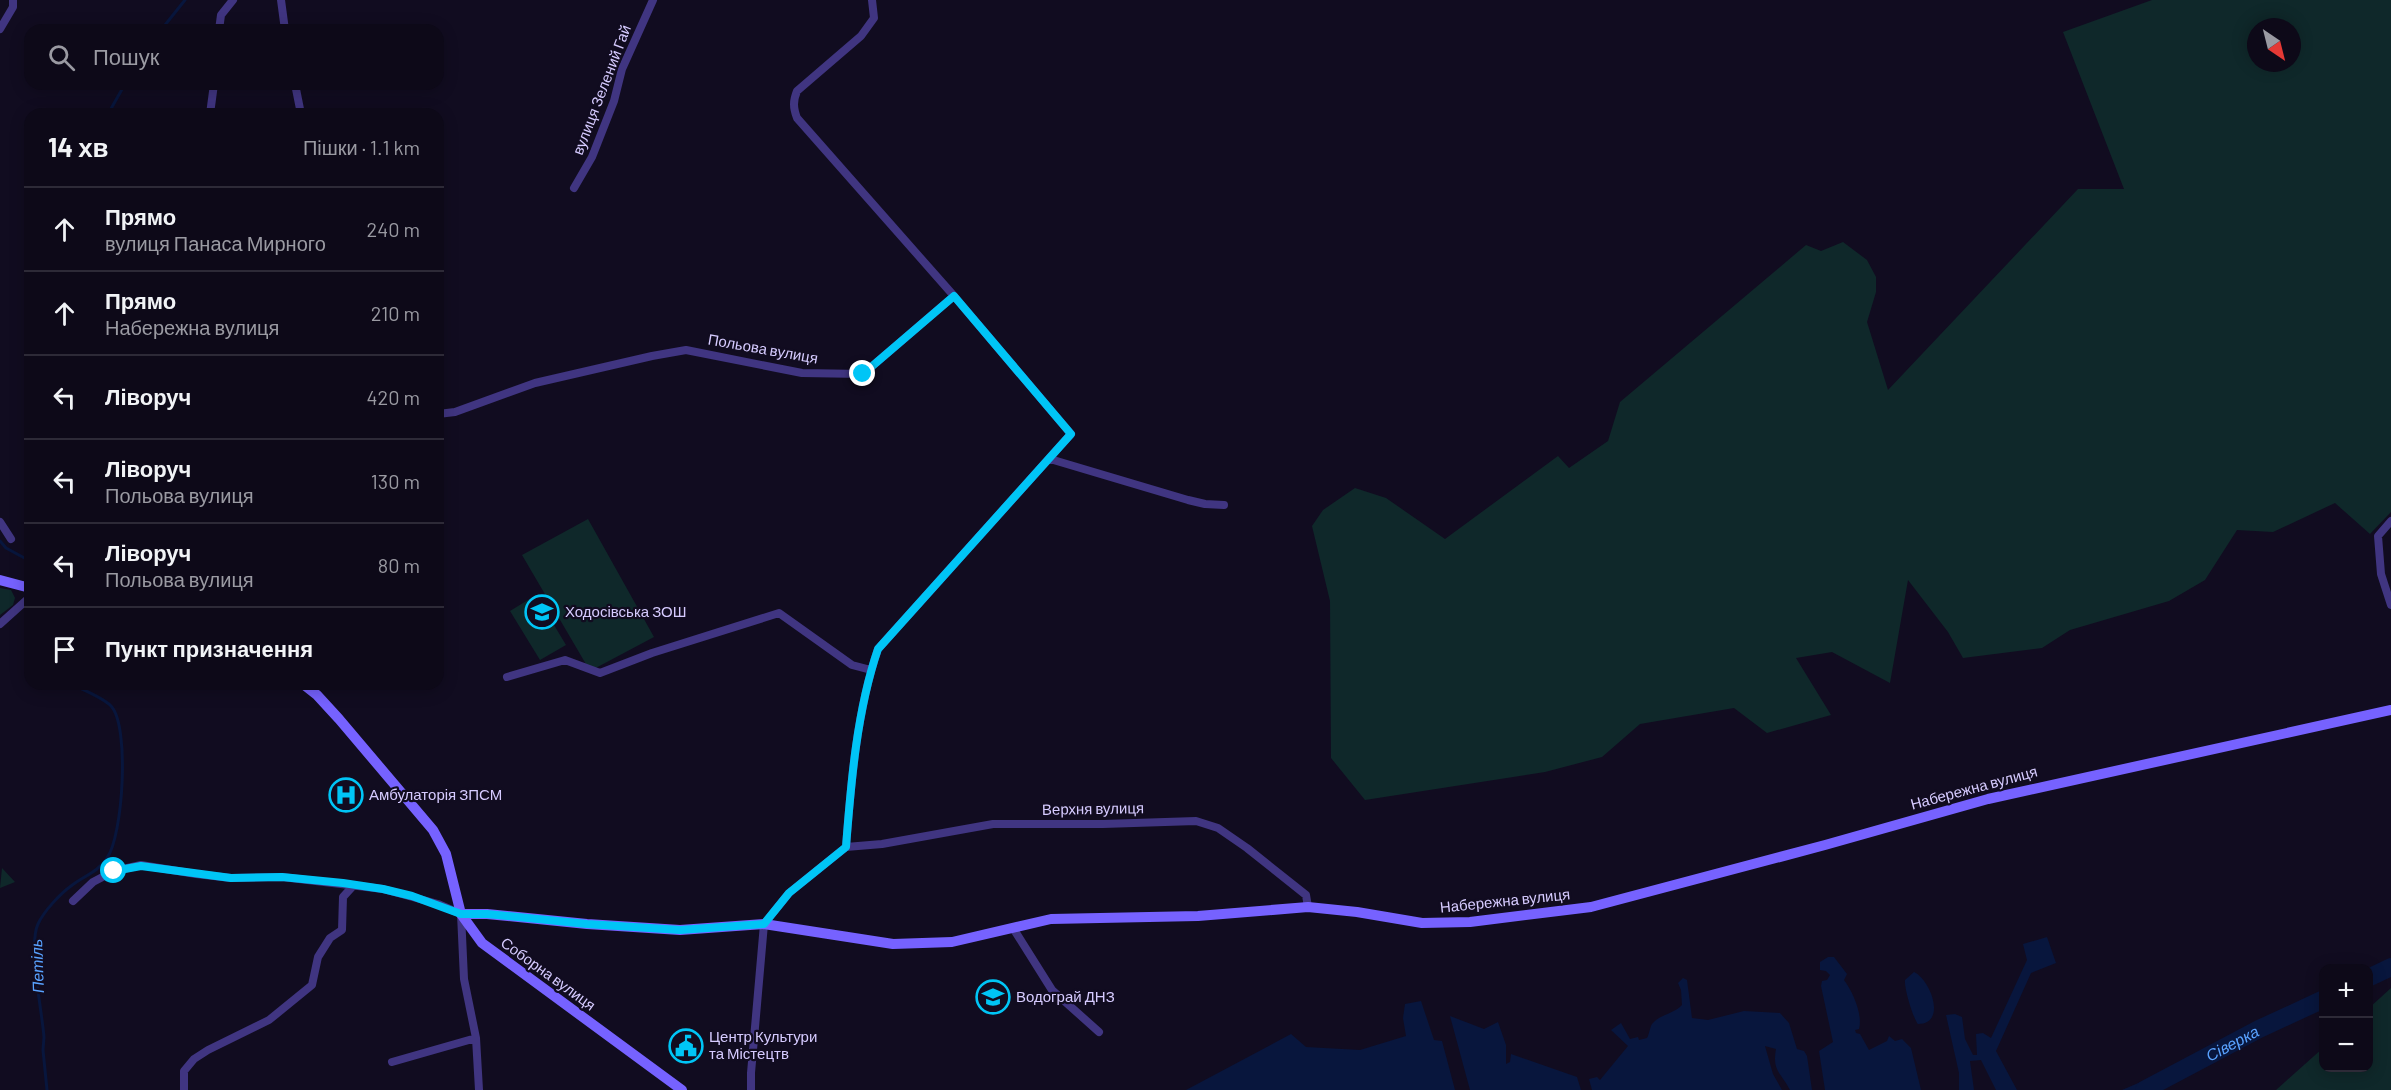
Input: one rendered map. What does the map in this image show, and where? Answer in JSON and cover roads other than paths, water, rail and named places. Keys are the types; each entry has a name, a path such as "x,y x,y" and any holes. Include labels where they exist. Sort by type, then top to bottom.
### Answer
{"street":[{"path":"0,28 13,7 13,0"},
{"path":"220,24 221,15 233,0"},
{"path":"281,0 284,24"},
{"name":"вулиця Зелений Гай","path":"574,188 592,157 614,101 622,69 653,0"},
{"path":"752,1090 751,1073 764,924 789,893 846,847 852,779 871,670 878,649 1071,434 954,296 797,118 793,100 797,91 861,36 874,18 872,0"},
{"path":"211,108 213,90"},
{"path":"296,90 300,108"},
{"name":"Польова вулиця","path":"444,413 455,412 536,383 686,350 802,373 863,374 954,296"},
{"path":"1050,459 1188,500 1224,505"},
{"path":"2391,521 2378,536 2381,574 2391,605"},
{"path":"0,522 11,539"},
{"path":"0,580 24,586"},
{"path":"0,624 24,602"},
{"path":"507,677 565,660 600,673 652,653 779,613 852,665 871,670"},
{"name":"Соборна вулиця","path":"310,690 325,703 433,830 446,854 461,914 474,934 493,952 682,1090"},
{"name":"Набережна вулиця","path":"461,914 487,914 680,930 764,924 893,944 952,942 1057,918 1198,916 1308,907 1358,912 1422,923 1447,924 1591,907 1988,799 2391,710"},
{"name":"Верхня вулиця","path":"846,847 882,844 993,824 1196,821 1218,828 1246,848 1306,895 1308,907"},
{"path":"73,901 93,882 114,871 141,866 219,877 282,877 383,889 412,896 461,914 464,979 476,1038 479,1090"},
{"path":"184,1090 184,1071 194,1059 269,1020 312,985 318,957 330,938 342,930 344,897 353,886"},
{"path":"1013,928 1052,990 1099,1032"},
{"path":"392,1062 476,1038"}],"water":[{"path":"2047,937 2056,963 2031,973 1996,1051 2017,1090 1996,1090 1981,1060 1970,1061 1974,1090 1959,1090 1959,1073 1946,1015 1955,1014 1962,1017 1965,1039 1973,1055 1977,1055 1976,1034 1983,1033 1991,1038 2027,960 2023,944"},
{"path":"1828,957 1834,957 1847,974 1844,980 1854,997 1860,1017 1859,1029 1855,1030 1856,1033 1860,1034 1869,1050 1887,1041 1889,1036 1895,1041 1902,1039 1911,1048 1921,1090 1825,1090 1819,1051 1833,1042 1821,986 1822,981 1827,980 1830,975 1820,970 1820,962"},
{"path":"1914,972 1926,984 1934,1010 1927,1022 1918,1024 1911,1010 1905,984 1905,980"},
{"path":"1683,978 1687,980 1692,1018 1708,1020 1744,1011 1780,1013 1789,1023 1797,1049 1804,1051 1807,1056 1812,1090 1790,1090 1776,1067 1776,1049 1765,1046 1773,1074 1782,1090 1592,1090 1589,1079 1597,1077 1600,1080 1628,1046 1611,1030 1621,1023 1630,1039 1647,1038 1651,1025 1655,1021 1682,1005 1678,983"},
{"path":"1421,1001 1434,1040 1442,1041 1455,1090 1186,1090 1291,1034 1306,1047 1360,1050 1406,1036 1403,1018 1405,1004"},
{"path":"1450,1016 1484,1029 1498,1022 1506,1045 1506,1064 1510,1062 1511,1054 1577,1077 1581,1090 1470,1090"},
{"path":"2171,1069 2174,1081 2155,1090 2122,1090"}],"waterway":[{"name":"Петіль","path":"166,24 185,0"},
{"name":"Петіль","path":"111,108 122,90"},
{"path":"0,541 6,548 24,558"},
{"name":"Петіль","path":"47,1090 44,1037 36,979 35,934 41,919 57,898 95,870 107,858 113,846 120,806 122,757 117,717 111,706 83,690"},
{"name":"Сіверка","path":"2373,976 2391,967"},
{"name":"Сіверка","path":"2144,1090 2259,1029 2319,1001"}],"place":[{"name":"Ходосівська ЗОШ","path":"542,612"},
{"name":"Амбулаторія ЗПСМ","path":"346,795"},
{"name":"Водограй ДНЗ","path":"993,997"},
{"name":"Центр Культури та Містецтв","path":"686,1046"}]}
